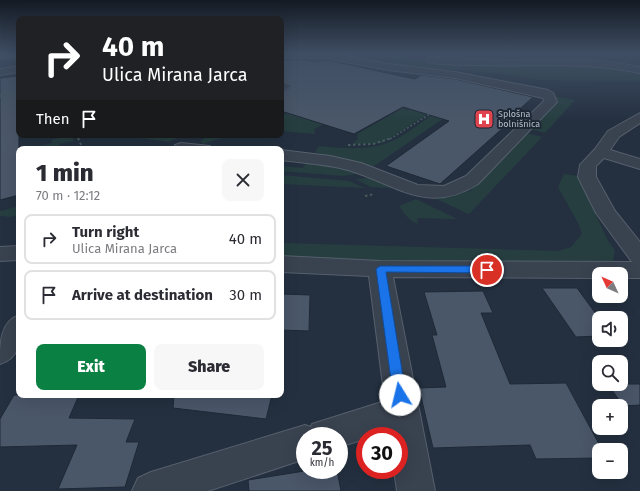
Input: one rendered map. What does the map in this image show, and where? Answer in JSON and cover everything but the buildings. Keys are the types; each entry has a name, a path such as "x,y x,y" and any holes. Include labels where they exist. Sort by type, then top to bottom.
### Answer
{"street":[{"path":"284,155 330,161 371,172 424,192 448,192 457,189 472,180 551,102 551,99 544,93 460,77"},
{"path":"640,117 614,134 601,152 588,165 587,177 606,213 640,257"},
{"path":"182,146 192,138"},
{"path":"601,152 640,164"},
{"path":"0,254 16,253"},
{"path":"284,264 380,269 640,270"},
{"path":"380,269 416,491"},
{"path":"0,352 16,329"},
{"path":"348,428 402,411"},
{"path":"151,491 296,445"}],"path":[{"path":"0,96 16,93"},
{"path":"347,145 376,145 390,141 430,114"}],"green space":[{"path":"520,77 640,77 640,81 538,80"},
{"path":"336,92 324,124 314,129 315,134 284,131 284,115"},
{"path":"552,96 575,100 545,133 530,129"},
{"path":"403,108 408,110 411,108 428,114 382,143 352,144 358,139 357,134"},
{"path":"432,115 444,118 370,169 315,152 319,146 364,148 382,145 401,137"},
{"path":"526,133 542,137 470,213 468,214 433,197 449,196 470,191"},
{"path":"58,138 72,138 74,141 59,144 60,146 38,146 52,143 51,140"},
{"path":"141,138 177,138 168,142"},
{"path":"204,138 222,138 203,144 201,141"},
{"path":"307,162 340,167 358,174 342,176 284,171 284,166 303,168"},
{"path":"564,174 578,176 608,241 615,250 613,261 601,266 284,261 284,243 558,251 571,247 582,234 579,225 558,187"},
{"path":"284,175 349,181 365,188 284,184"},
{"path":"369,178 394,188 371,187 355,179"},
{"path":"416,199 457,219 417,218 418,224 415,223 399,206"},
{"path":"16,207 16,216 10,217 0,216 0,211"}],"place":[{"name":"Splošna bolnišnica","path":"484,119"}],"route":[{"path":"400,395 380,269 487,270"}]}
